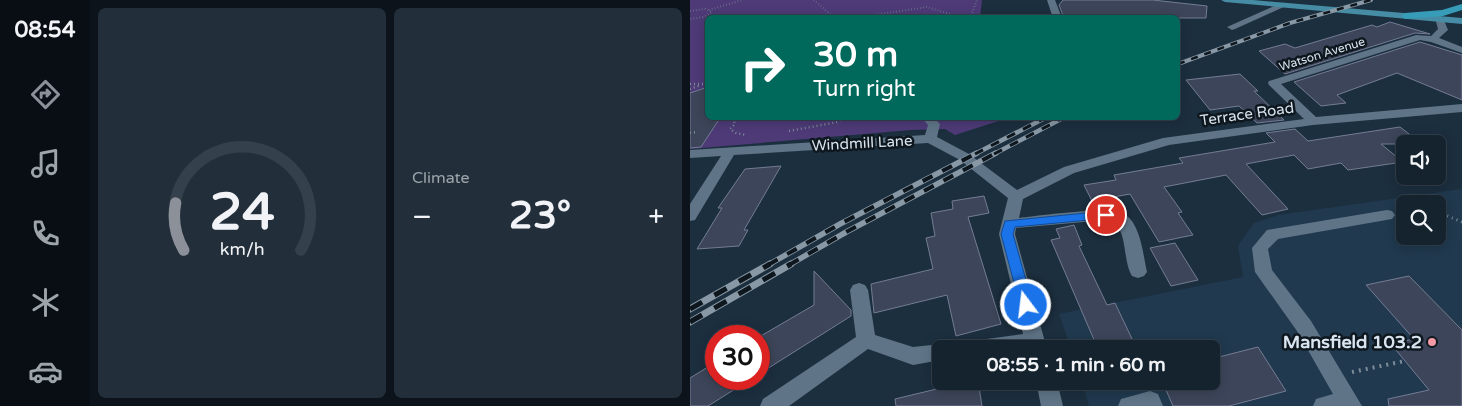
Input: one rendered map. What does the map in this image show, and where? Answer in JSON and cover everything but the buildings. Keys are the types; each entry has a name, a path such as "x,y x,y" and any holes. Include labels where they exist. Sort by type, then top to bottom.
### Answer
{"highway":[{"path":"1405,16 1457,10 1462,5 1454,0"}],"main road":[{"path":"1225,0 1284,5 1300,3 1462,21"},
{"path":"1439,18 1462,16"}],"street":[{"path":"1051,0 1057,15"},
{"path":"1232,27 1284,5"},
{"path":"1439,18 1443,30 1433,39 1462,50"},
{"name":"Watson Avenue","path":"1313,121 1273,83 1419,37 1433,39"},
{"name":"Terrace Road","path":"1016,197 1069,170 1168,141 1313,121 1462,108"},
{"path":"930,120 934,124 930,139"},
{"name":"Windmill Lane","path":"690,154 930,139 948,146 980,167 1016,197"},
{"path":"690,216 731,150"},
{"path":"1016,197 1007,234 1035,340"},
{"path":"1010,224 1106,215 1120,218 1128,228 1138,272"},
{"path":"1324,406 1349,403 1304,326 1264,272 1260,248 1273,234 1388,215"},
{"path":"859,290 866,340"},
{"path":"866,340 913,356 932,353"},
{"path":"771,406 866,340"},
{"path":"1048,390 1052,406"},
{"path":"1129,406 1150,401 1152,406"}],"path":[{"path":"690,11 709,10 742,0"},
{"path":"814,0 831,15"},
{"path":"971,15 977,0"},
{"path":"875,15 927,7 953,15"},
{"path":"708,15 712,12 709,10"},
{"path":"690,19 703,17"},
{"path":"690,84 705,84"},
{"path":"690,89 705,84"},
{"path":"734,120 735,124 730,130 736,133 751,135"},
{"path":"785,132 840,120"},
{"path":"690,132 697,132"},
{"path":"1446,215 1462,222"},
{"path":"1333,376 1405,361"}],"shaded area":[{"path":"690,0 982,0 980,15 705,15 705,120 1002,120 955,135 945,129 911,130 690,149"},
{"path":"1462,189 1462,406 1089,406 1085,390 1220,390 1220,340 1068,340 1059,314 1243,277 1238,246 1254,223 1278,215 1396,198 1396,245 1446,245 1446,195 1420,195"}],"railway":[{"path":"1180,63 1290,23 1371,0"},
{"path":"975,154 1041,120"},
{"path":"994,154 1059,120"},
{"path":"768,265 840,224 977,153"},
{"path":"789,265 848,231 996,153"},
{"path":"690,309 770,264"},
{"path":"690,322 791,264"}],"place":[{"name":"Mansfield 103.2","path":"1432,342"}],"route":[{"path":"1026,305 1007,234 1010,224 1106,215"}]}
